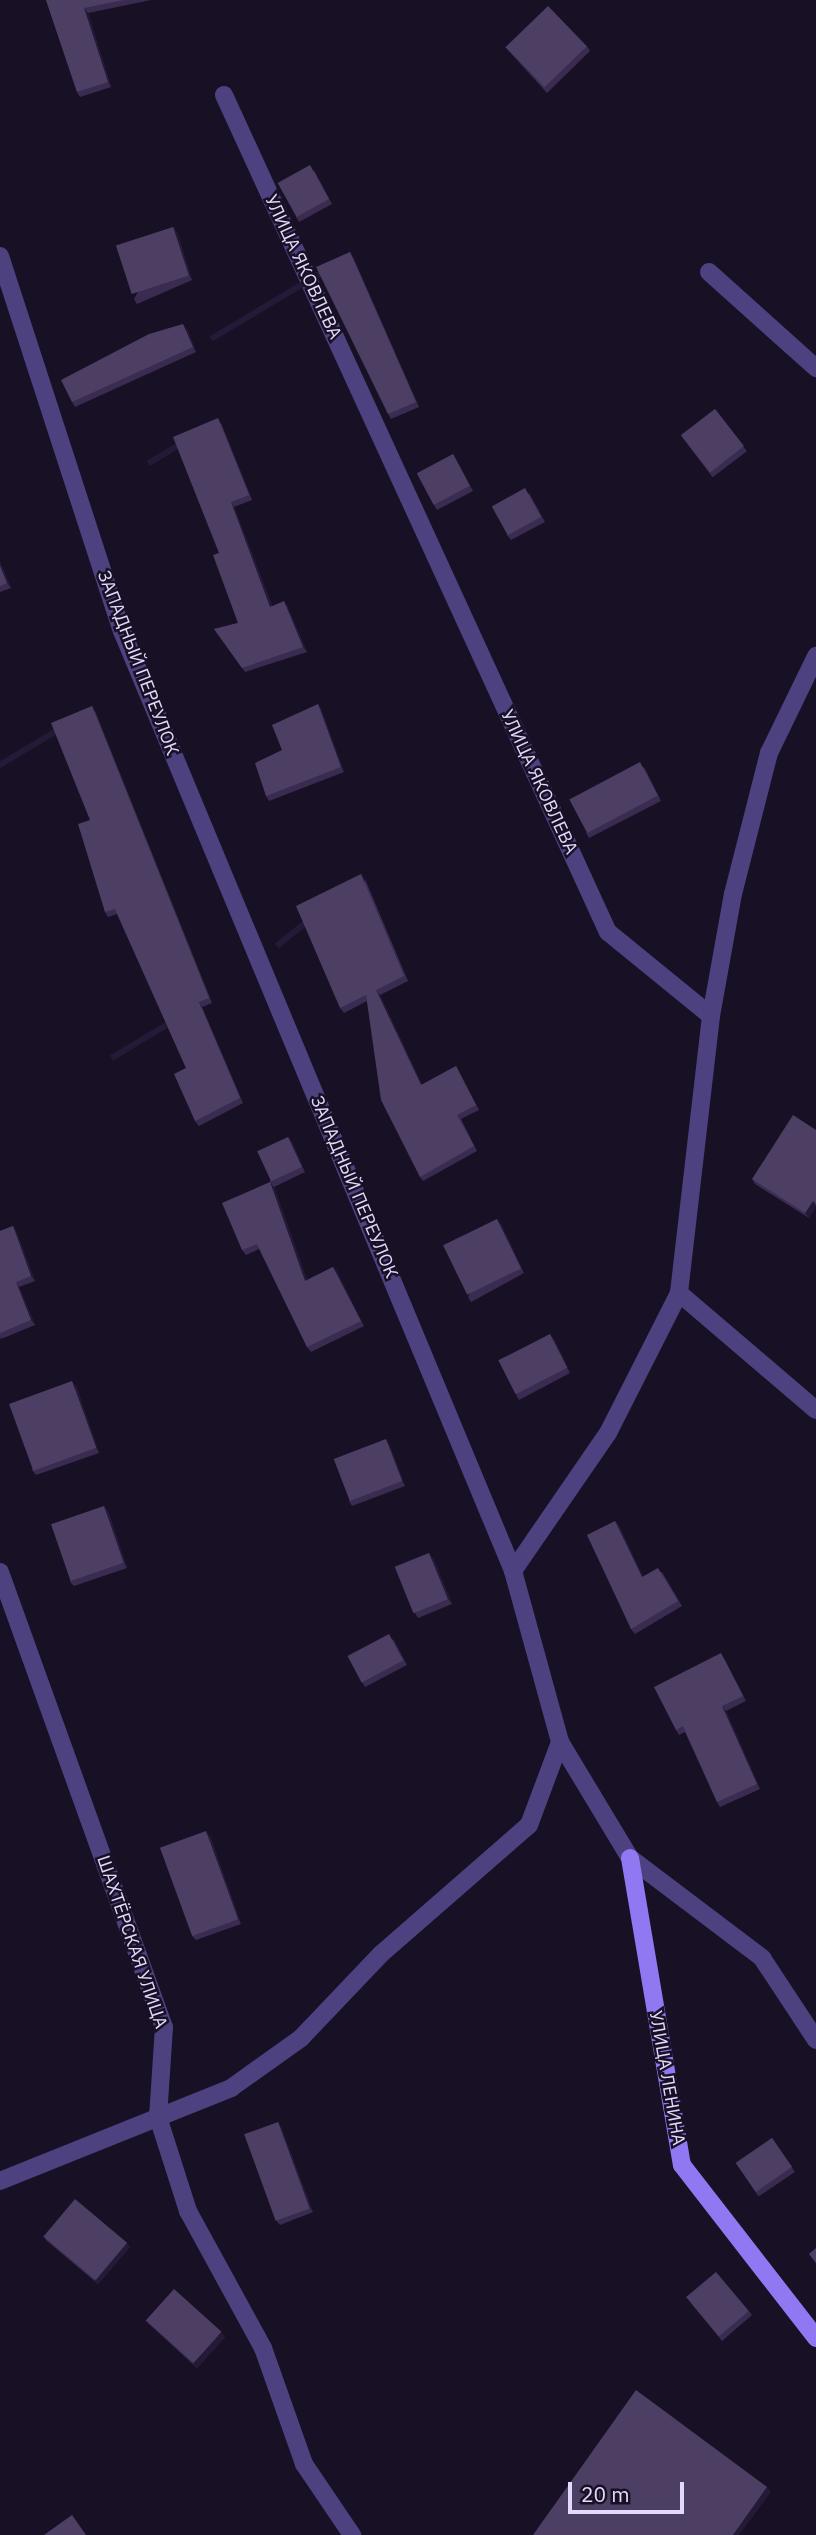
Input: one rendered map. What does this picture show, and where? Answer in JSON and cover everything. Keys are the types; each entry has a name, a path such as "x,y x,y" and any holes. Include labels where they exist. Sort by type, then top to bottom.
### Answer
{"street":[{"name":"УЛИЦА ЯКОВЛЕВА","path":"224,95 608,932 711,1016"},
{"name":"ЗАПАДНЫЙ ПЕРЕУЛОК","path":"0,259 122,631 513,1571 560,1742 630,1858 762,1958 816,2040"},
{"path":"709,272 816,368"},
{"path":"513,1571 608,1433 679,1293 711,1016 733,894 769,753 816,656"},
{"path":"679,1293 816,1410"},
{"name":"ШАХТЁРСКАЯ УЛИЦА","path":"0,1572 164,2027 158,2117 188,2211 263,2348 304,2464 352,2535"},
{"path":"0,2181 231,2088 301,2038 381,1954 529,1825 560,1742"},
{"name":"УЛИЦА ЛЕНИНА","path":"630,1858 682,2165 816,2338"}],"building":[{"path":"46,0 124,0 84,8 108,82 77,92"},
{"path":"548,6 587,46 544,87 506,47"},
{"path":"310,165 329,199 297,217 278,183"},
{"path":"173,227 189,276 132,294 116,246"},
{"path":"350,252 416,402 388,414 316,267"},
{"path":"183,324 193,347 72,402 61,380 149,334"},
{"path":"715,409 744,446 710,473 681,435"},
{"path":"218,418 249,495 231,502 270,607 284,601 303,647 242,668 214,629 238,623 213,555 219,553 173,437"},
{"path":"453,454 470,486 434,505 417,473"},
{"path":"525,488 541,517 508,535 492,506"},
{"path":"0,566 7,583 0,586"},
{"path":"318,704 341,767 266,796 255,763 282,750 272,725"},
{"path":"92,706 209,998 199,1002 240,1098 195,1121 174,1074 186,1068 115,909 105,912 78,824 90,820 51,723"},
{"path":"640,762 658,796 587,833 569,800"},
{"path":"361,874 404,976 376,990 421,1085 456,1066 476,1105 457,1115 474,1146 420,1177 381,1100 366,995 340,1008 296,906"},
{"path":"793,1115 816,1130 816,1204 813,1201 805,1213 752,1179"},
{"path":"288,1137 302,1167 271,1181 257,1151"},
{"path":"270,1182 305,1281 333,1267 361,1321 307,1347 257,1244 242,1250 222,1203"},
{"path":"497,1219 521,1268 467,1295 443,1245"},
{"path":"13,1226 31,1276 16,1282 31,1320 0,1333 0,1231"},
{"path":"550,1334 567,1368 516,1394 498,1360"},
{"path":"72,1381 96,1448 33,1471 9,1404"},
{"path":"386,1439 402,1481 350,1501 334,1459"},
{"path":"104,1506 124,1563 71,1581 51,1524"},
{"path":"615,1521 642,1577 658,1568 678,1601 631,1629 587,1535"},
{"path":"429,1553 448,1599 413,1613 395,1567"},
{"path":"389,1634 403,1660 362,1683 348,1656"},
{"path":"721,1653 743,1696 722,1706 757,1784 717,1802 683,1726 676,1730 654,1687"},
{"path":"206,1831 238,1919 192,1936 160,1848"},
{"path":"278,2122 309,2208 276,2221 244,2134"},
{"path":"772,2138 792,2167 756,2192 736,2163"},
{"path":"75,2199 127,2243 96,2280 44,2237"},
{"path":"816,2248 816,2263 809,2254"},
{"path":"716,2272 749,2311 719,2336 686,2297"},
{"path":"174,2289 222,2332 193,2363 146,2320"},
{"path":"636,2390 767,2487 733,2535 533,2535"},
{"path":"72,2515 86,2535 44,2535"}]}
